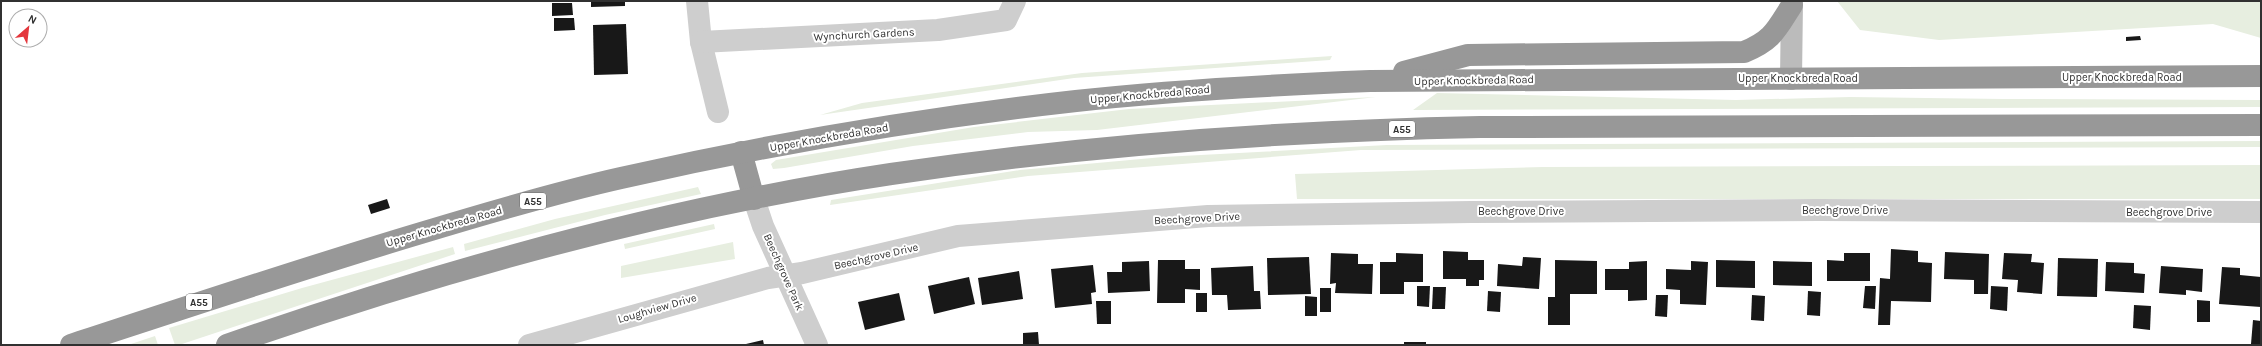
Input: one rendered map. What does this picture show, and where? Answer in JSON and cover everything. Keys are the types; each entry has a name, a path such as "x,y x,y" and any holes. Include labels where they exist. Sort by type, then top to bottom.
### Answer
{"highway":[{"path":"1370,81 1468,55 1744,52 1761,45 1772,36 1792,3"},
{"name":"Upper Knockbreda Road","path":"71,345 247,286 492,212 619,178 741,152 858,130 1078,100 1265,86 1370,81 2261,76"},
{"name":"A55","path":"227,345 360,301 545,247 651,221 754,199 889,174 1034,154 1186,139 1355,130 1487,127 2261,125"},
{"path":"741,152 754,199"}],"street":[{"path":"697,1 702,42 718,112"},
{"name":"Wynchurch Gardens","path":"702,42 938,30 1006,20 1015,2"},
{"path":"1790,78 1792,3"},
{"name":"Beechgrove Park","path":"754,199 763,226 817,345"},
{"name":"Beechgrove Drive","path":"785,275 958,236 1208,216 1479,212 1803,210 2261,212"},
{"name":"Loughview Drive","path":"529,345 705,294 785,275"}],"shaded area":[{"path":"1837,1 2261,1 2261,38 2213,24 1939,40 1860,30"},
{"path":"1332,56 1330,60 1074,78 820,115 862,103 1082,73"},
{"path":"1437,93 1736,100 1850,97 2261,100 2261,107 1413,110"},
{"path":"1376,97 1097,130 1028,132 913,146 784,168 773,169 771,164 776,160 974,127 1129,109"},
{"path":"2261,141 2261,147 1361,150 1028,176 830,205 831,200 1020,170 1163,157 1387,145"},
{"path":"2261,165 2261,199 1297,199 1295,174 1543,167"},
{"path":"698,187 701,194 605,215 465,251 464,244 555,219"},
{"path":"714,224 715,229 625,249 624,244"},
{"path":"733,242 735,259 621,278 621,266"},
{"path":"453,247 455,254 179,345 175,345 169,328 302,288"},
{"path":"155,336 158,345 128,345"}],"building":[{"path":"591,1 625,1 625,6 591,7"},
{"path":"552,3 572,3 573,15 552,16"},
{"path":"554,18 574,18 575,30 554,31"},
{"path":"626,24 628,74 594,75 593,25"},
{"path":"2140,36 2141,40 2126,41 2126,37"},
{"path":"387,199 390,208 371,214 368,205"},
{"path":"1891,249 1918,251 1918,262 1932,263 1931,302 1891,301 1890,325 1878,325 1880,278 1890,279"},
{"path":"1443,251 1468,252 1468,260 1484,260 1484,280 1479,280 1479,286 1466,286 1466,279 1443,279"},
{"path":"1945,252 1989,254 1988,294 1974,294 1974,280 1944,279"},
{"path":"1331,253 1358,254 1358,264 1373,264 1372,294 1335,293 1336,283 1330,284"},
{"path":"1396,253 1423,254 1423,282 1404,282 1404,294 1380,294 1380,262 1396,262"},
{"path":"1844,253 1870,253 1870,281 1827,281 1827,260 1844,261"},
{"path":"2004,253 2032,254 2031,262 2044,263 2042,294 2017,292 2018,280 2002,279"},
{"path":"1309,257 1311,294 1268,295 1267,258"},
{"path":"1523,257 1541,258 1539,289 1497,286 1498,264 1522,266"},
{"path":"2058,258 2098,259 2097,297 2057,296"},
{"path":"1158,260 1185,260 1185,269 1200,269 1200,290 1185,289 1185,303 1157,303"},
{"path":"1555,260 1597,261 1597,294 1570,294 1570,325 1548,325 1548,297 1555,297"},
{"path":"1716,260 1755,261 1755,288 1716,287"},
{"path":"1149,261 1150,291 1108,293 1107,272 1122,272 1122,262"},
{"path":"1647,261 1647,300 1628,301 1628,290 1605,290 1605,269 1629,269 1629,262"},
{"path":"1691,261 1708,262 1706,305 1680,304 1680,290 1666,289 1666,269 1691,270"},
{"path":"1773,261 1812,262 1812,286 1773,285"},
{"path":"2106,262 2134,263 2134,273 2145,274 2144,293 2105,291"},
{"path":"1093,265 1096,292 1091,293 1092,304 1055,308 1051,269"},
{"path":"1253,266 1254,291 1260,291 1261,309 1228,310 1227,295 1212,295 1211,268"},
{"path":"2161,266 2203,269 2202,292 2186,290 2186,295 2159,293"},
{"path":"2222,267 2240,268 2240,275 2261,277 2261,307 2219,304"},
{"path":"1019,271 1023,299 982,305 978,278"},
{"path":"969,277 975,304 934,314 928,286"},
{"path":"1417,286 1430,286 1429,307 1417,306"},
{"path":"1865,286 1876,286 1875,309 1863,308"},
{"path":"1991,286 2008,287 2007,311 1990,309"},
{"path":"1433,287 1446,287 1445,309 1432,309"},
{"path":"1320,288 1331,288 1331,312 1320,312"},
{"path":"1488,291 1501,292 1500,312 1487,311"},
{"path":"1808,291 1821,292 1820,316 1807,315"},
{"path":"899,293 905,320 865,330 858,302"},
{"path":"1196,293 1207,293 1207,312 1196,312"},
{"path":"1656,295 1668,295 1667,317 1655,316"},
{"path":"1752,295 1765,296 1764,321 1751,320"},
{"path":"1305,296 1317,297 1317,316 1305,316"},
{"path":"2197,300 2210,301 2210,322 2197,322"},
{"path":"1096,301 1111,301 1111,324 1097,324"},
{"path":"2134,305 2151,306 2150,330 2133,328"},
{"path":"2253,320 2261,321 2261,345 2251,344"},
{"path":"1038,332 1039,345 1023,345 1023,333"},
{"path":"763,340 764,345 746,345 746,344"},
{"path":"1404,342 1426,342 1426,345 1404,345"}]}
